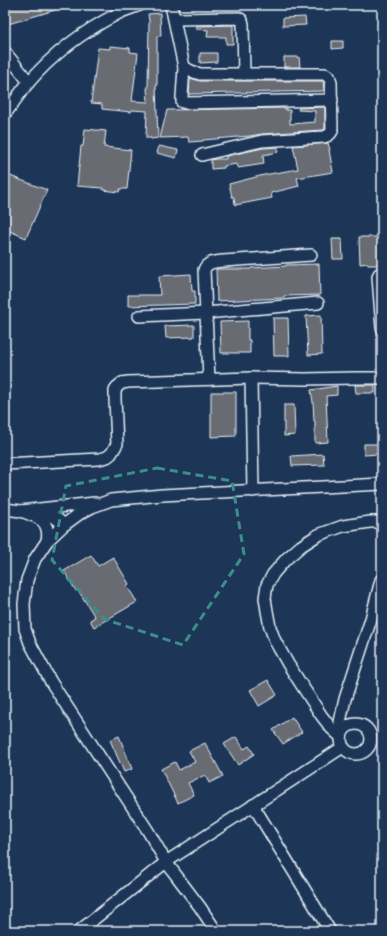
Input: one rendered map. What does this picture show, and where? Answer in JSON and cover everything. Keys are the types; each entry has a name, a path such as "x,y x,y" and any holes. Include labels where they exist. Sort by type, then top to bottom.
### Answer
{"street":[{"path":"5,114 29,82 45,65 69,44 118,13 140,5"},
{"path":"171,5 184,67 182,102 332,100"},
{"path":"175,19 239,18 242,20 244,74"},
{"path":"5,52 29,82"},
{"path":"184,67 191,72 200,74 325,74 329,76 331,82 332,131 328,135 324,137 262,142 202,156"},
{"path":"209,379 204,270 206,266 211,262 311,255"},
{"path":"382,272 379,274 378,283 382,328"},
{"path":"139,316 206,313 318,303"},
{"path":"251,378 253,490"},
{"path":"5,464 99,459 107,457 111,454 117,444 115,391 122,383 251,378 305,380 382,378"},
{"path":"21,511 162,495 382,484"},
{"path":"111,500 92,507 79,514 64,525 47,541 35,559 27,580 24,604 25,629 30,643 51,682 144,825 166,862 216,931"},
{"path":"5,509 44,514 56,518 64,525"},
{"path":"21,511 39,518 47,529 47,541"},
{"path":"342,739 321,715 275,641 270,627 265,598 267,585 273,574 286,559 301,546 318,535 343,526 370,522 382,522"},
{"path":"342,739 340,722 345,699 371,619 381,580"},
{"path":"78,931 166,862 253,805 342,739"},
{"path":"253,805 330,931"}],"highlighted area":[{"path":"157,468 232,481 244,554 183,645 104,619 52,560 66,486"}],"building":[{"path":"20,5 65,5 65,7 5,25 5,9"},
{"path":"160,13 161,36 157,36 156,86 158,138 151,139 146,138 147,111 132,110 131,112 102,109 102,104 91,103 98,48 110,49 110,46 130,48 130,52 138,53 132,101 148,102 148,14"},
{"path":"305,17 306,25 283,26 283,18"},
{"path":"233,25 233,44 226,44 226,37 207,37 208,30 196,29 196,26"},
{"path":"332,41 343,41 343,48 332,49"},
{"path":"200,53 217,53 217,62 200,63"},
{"path":"284,57 299,57 300,67 284,67"},
{"path":"190,78 200,81 323,81 324,91 189,94"},
{"path":"325,107 325,129 323,130 262,134 189,142 188,137 160,138 167,110 286,108 286,110 290,110 290,124 315,122 315,111 298,110 299,108"},
{"path":"85,129 106,131 104,147 131,150 127,189 120,189 119,192 103,190 103,188 77,186 81,146 83,146"},
{"path":"328,143 333,172 297,178 299,186 271,193 272,198 235,205 234,197 232,197 229,184 264,175 298,169 293,146"},
{"path":"159,146 178,150 176,158 157,153"},
{"path":"278,147 278,152 263,155 264,164 238,168 237,164 224,166 224,168 211,169 211,160 226,159 226,156 263,148"},
{"path":"5,174 47,190 26,238 5,229"},
{"path":"359,237 382,237 382,265 368,265 368,263 360,264"},
{"path":"332,239 342,239 343,259 333,259"},
{"path":"319,264 320,295 217,301 216,269 251,269 286,265"},
{"path":"191,274 192,291 195,291 195,304 128,306 128,295 160,295 159,276"},
{"path":"321,315 322,354 308,355 306,316"},
{"path":"273,318 288,318 289,356 274,356"},
{"path":"248,321 250,353 221,353 220,322"},
{"path":"194,325 194,337 166,338 165,326"},
{"path":"355,385 375,385 375,393 356,393"},
{"path":"337,386 337,395 326,396 328,442 315,443 315,421 311,390"},
{"path":"211,392 236,392 236,436 211,437"},
{"path":"284,405 294,405 295,435 284,436"},
{"path":"364,444 379,444 379,454 364,455"},
{"path":"323,454 324,465 292,466 291,456"},
{"path":"91,555 98,566 113,557 129,584 127,586 137,602 94,627 90,620 95,617 78,590 76,591 64,571"},
{"path":"268,680 277,695 259,706 250,690"},
{"path":"292,717 302,732 283,744 273,730"},
{"path":"119,736 132,769 124,772 110,740"},
{"path":"236,737 244,749 249,746 254,754 238,765 224,744"},
{"path":"205,743 223,776 209,783 205,775 188,783 194,795 178,803 161,769 175,762 179,770 195,762 189,751"}]}
